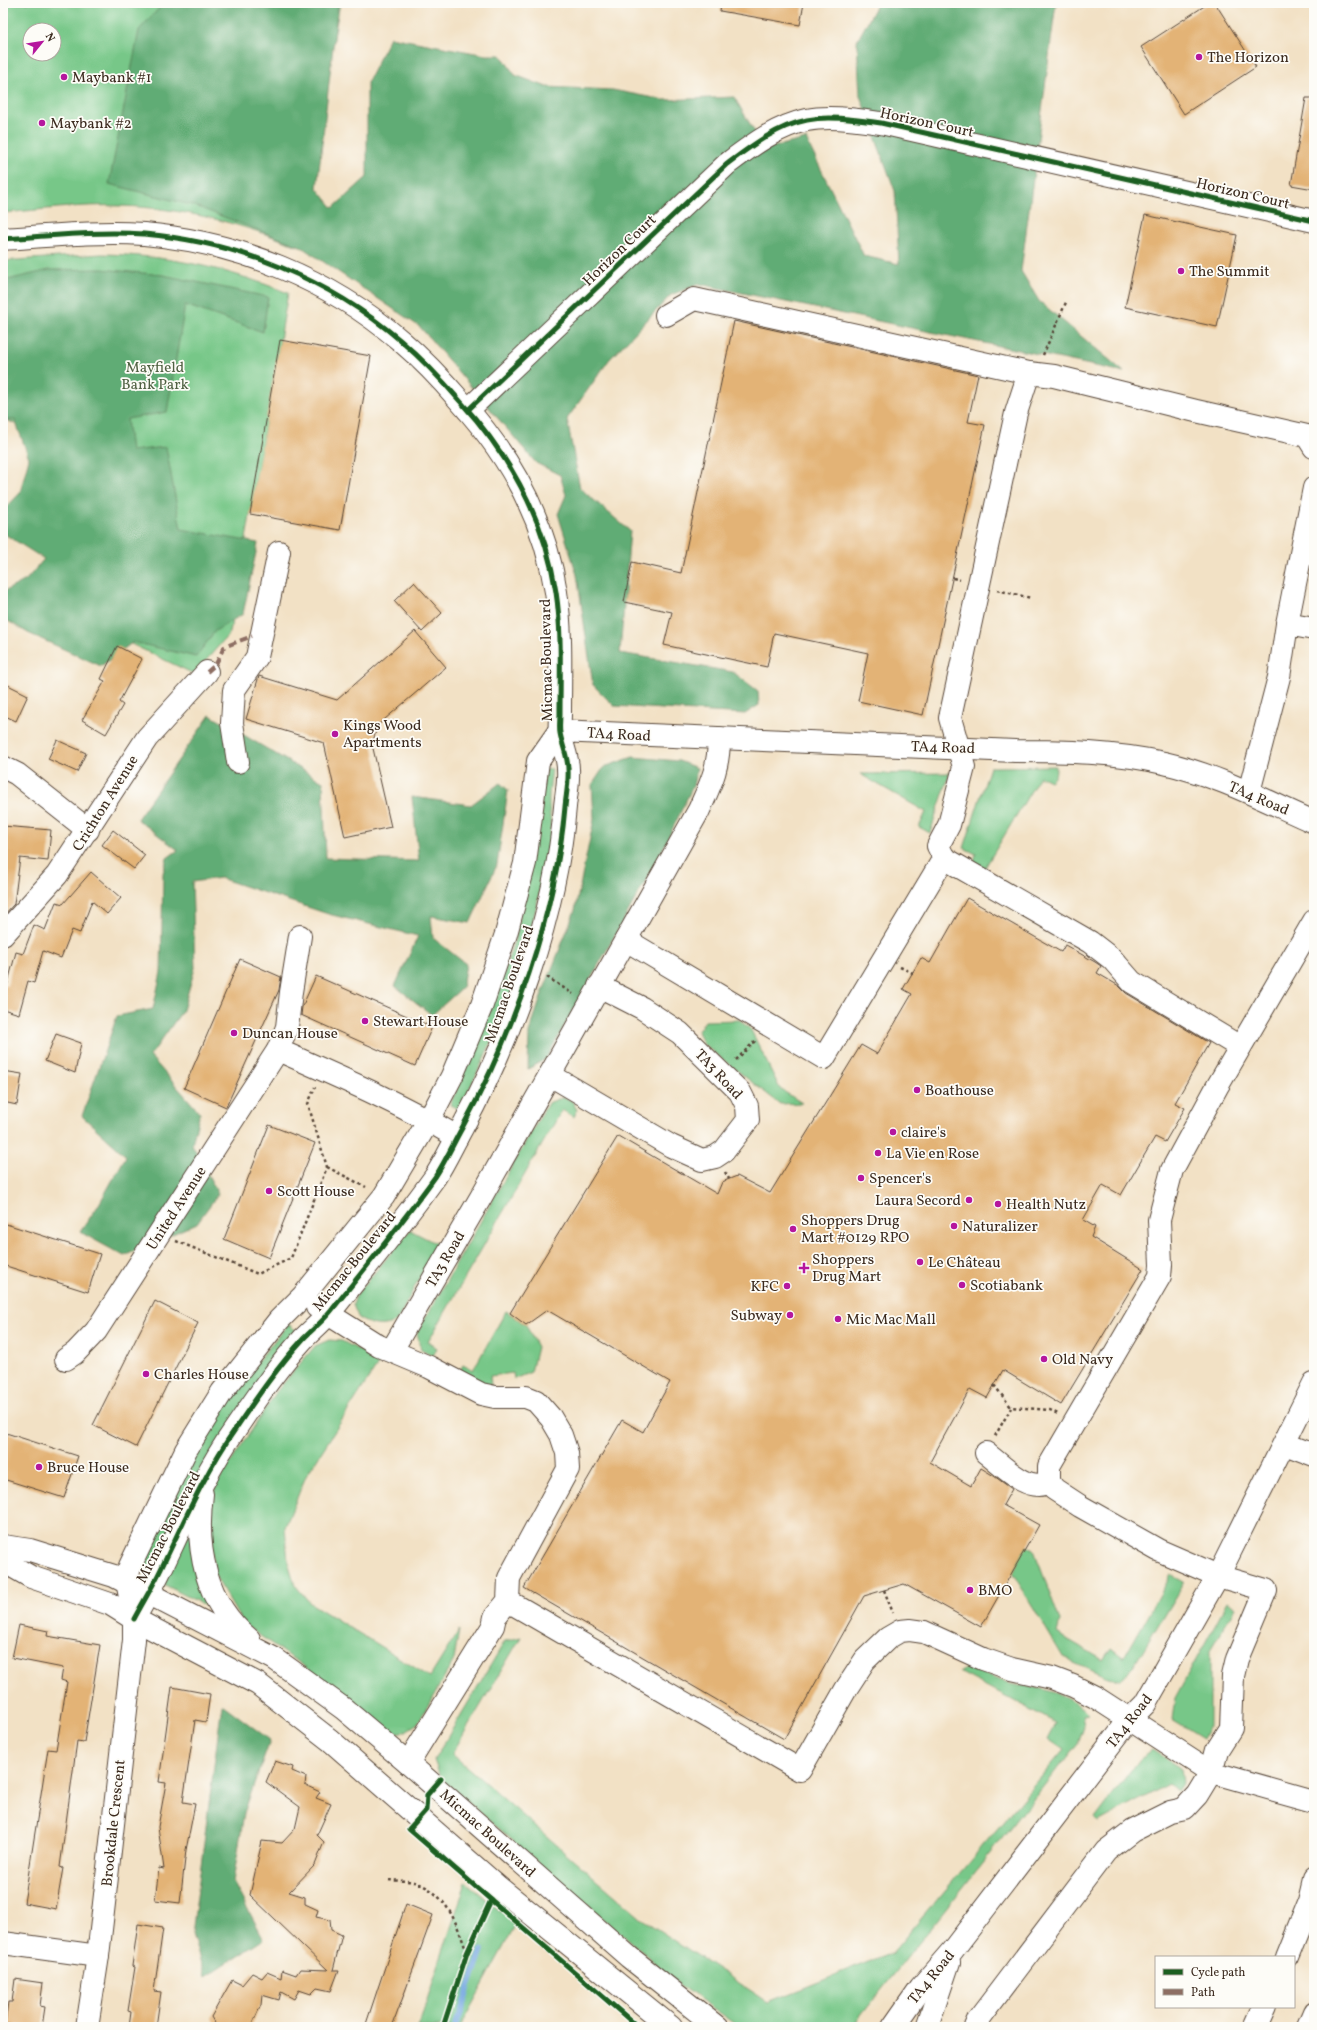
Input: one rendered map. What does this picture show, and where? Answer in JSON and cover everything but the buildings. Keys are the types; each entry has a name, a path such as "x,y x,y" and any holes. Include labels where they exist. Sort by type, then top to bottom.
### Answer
{"street":[{"name":"Horizon Court","path":"468,410 727,164 753,144 780,129 808,120 841,119 881,123 1314,221"},
{"name":"Micmac Boulevard","path":"3,239 90,234 139,234 197,241 255,257 311,281 372,318 403,342 441,380 468,410 496,446 519,482 532,508 552,568 557,596 560,636 559,731 568,768 562,836 551,898 533,958 483,1088 434,1178 390,1237 328,1315 304,1339 259,1394 231,1434 204,1481 158,1576 134,1619"},
{"path":"666,315 694,299 1029,373 1054,376 1307,436 1314,446"},
{"path":"1029,373 1016,413 950,718 964,767 948,825 938,846 944,858 1090,942 1112,959 1132,982 1240,1047"},
{"path":"1249,792 1279,677 1287,624 1314,488"},
{"path":"238,762 232,723 234,690 257,657 279,552"},
{"path":"1287,624 1314,629"},
{"name":"Crichton Avenue","path":"3,935 57,875 88,830 147,738 207,672"},
{"name":"Micmac Boulevard","path":"134,1619 127,1581 130,1566 190,1443 222,1392 279,1320 303,1296 384,1196 429,1120 452,1076 482,1006 501,953 525,863 538,761 559,731"},
{"name":"TA4 Road","path":"559,731 1015,750 1076,751 1134,757 1186,769 1249,792 1314,822"},
{"name":"TA3 Road","path":"392,1350 550,1075 699,810 716,773 719,757 719,738"},
{"path":"3,767 17,774 88,830"},
{"path":"626,940 824,1058 944,858"},
{"path":"975,2027 978,2020 1028,1951 1106,1851 1132,1831 1170,1812 1184,1809 1197,1794 1211,1772 1217,1750 1231,1728 1233,1676 1237,1660 1266,1590 1218,1576 1158,1550 1080,1506 1054,1489 1049,1482 1049,1466 1160,1276 1159,1220 1172,1170 1240,1047 1314,921"},
{"name":"United Avenue","path":"66,1359 75,1353 96,1331 278,1050 287,1027 300,936"},
{"name":"TA3 Road","path":"550,1075 671,1146 702,1160 715,1157 724,1151 748,1120 747,1106 740,1092 680,1033 642,1008 599,986"},
{"path":"278,1050 429,1120 457,1137"},
{"path":"303,1296 328,1315 379,1346 392,1350 481,1394 495,1397 526,1397 536,1401 551,1418 561,1435 567,1453 568,1469 510,1578 508,1601 495,1617 493,1626 408,1763"},
{"name":"TA4 Road","path":"893,2027 922,1987 952,1951 1129,1720 1145,1704 1218,1576 1285,1444 1314,1383"},
{"path":"1285,1444 1314,1455"},
{"path":"986,1453 1014,1475 1035,1486 1042,1486 1049,1482"},
{"path":"204,1481 199,1517 200,1543 208,1578 214,1595 227,1618 247,1638 275,1659"},
{"path":"3,1546 30,1550 127,1581"},
{"path":"3,1561 31,1577 110,1604 134,1619 258,1684 330,1740 503,1891 671,2027"},
{"name":"Micmac Boulevard","path":"127,1581 148,1592 164,1603 275,1659 344,1709 408,1763 558,1896 673,1994 717,2027"},
{"path":"508,1601 800,1770 846,1689 865,1660 888,1638 900,1631 910,1630 924,1632 983,1659 1012,1669 1059,1680 1095,1697 1211,1772 1314,1801"},
{"name":"Brookdale Crescent","path":"87,2027 98,1956 134,1640 134,1619"},
{"path":"1286,1956 1309,1900 1314,1879"},
{"path":"3,1943 98,1956"},
{"path":"927,2027 952,1951"},
{"path":"876,2027 922,1987"},
{"path":"1255,2027 1264,2008"}],"path":[{"path":"1029,373 1040,362 1067,300"},
{"path":"716,1069 732,1064 754,1041 773,1028"},
{"path":"159,1234 258,1274 290,1258 327,1167 308,1104 323,1070"},
{"path":"994,1385 1011,1407 1050,1410"},
{"path":"986,1453 1011,1407"},
{"path":"389,1880 417,1883 445,1903 458,1926 467,1953"},
{"path":"465,1960 470,1946"}],"green space":[{"path":"3,3 340,3 297,246 254,230 189,213 144,207 121,206 62,208 3,213"},
{"path":"164,3 338,3 317,188 333,208 367,177 367,83 390,37 486,55 501,55 515,75 547,87 613,90 664,100 734,97 765,149 806,139 864,256 899,264 895,191 860,96 857,41 878,3 1056,3 1021,271 1039,301 1124,372 699,284 671,295 609,360 567,419 580,488 630,531 620,653 733,672 758,691 759,705 745,714 614,706 593,685 577,575 558,514 566,495 560,475 536,463 420,327 300,246 195,206 109,184 139,30"},
{"name":"Mayfield Bank Park","path":"101,254 150,257 197,264 242,276 288,293 230,633 194,674 81,620 62,517 27,428 3,419 3,261"},
{"name":"Mayfield Bank Park","path":"101,269 163,275 268,297 263,332 185,305 167,412 127,419 131,451 166,447 181,529 258,543 243,614 215,631 196,657 133,642 101,666 28,633 3,618 3,592 26,580 44,559 3,533 3,511 20,493 29,458 15,420 3,420 3,281 49,270"},
{"path":"210,715 323,782 326,858 419,861 412,797 471,805 500,783 508,790 497,865 470,923 431,916 433,938 466,964 462,988 432,1015 395,986 418,936 328,914 220,878 192,882 195,968 183,1010 150,1056 200,1113 192,1144 218,1194 197,1223 124,1256 80,1232 98,1206 126,1156 82,1116 117,1016 153,1009 161,972 163,873 167,858 178,850 137,819"},
{"path":"633,757 679,761 697,768 693,786 661,853 546,1059 528,1069 529,1033 542,994 575,910 594,819 592,785 604,767"},
{"path":"1056,766 1055,775 1050,781 1040,776 983,871 974,861 976,854 964,848 990,767"},
{"path":"546,769 552,769 549,796 551,832 536,907 527,942 504,1011 459,1109 450,1105 494,1001 516,935"},
{"path":"950,773 930,833 919,827 926,812 860,774"},
{"path":"740,1020 751,1030 780,1089 802,1103 780,1104 703,1044 698,1031 705,1021"},
{"path":"564,1097 572,1101 577,1110 574,1117 562,1110 428,1342 437,1348 433,1356 421,1350 417,1333 548,1103"},
{"path":"410,1230 437,1244 397,1321 387,1325 378,1325 359,1319 353,1305 356,1295"},
{"path":"506,1311 526,1325 537,1347 531,1372 514,1379 513,1373 490,1376 491,1385 469,1379 460,1370 463,1365 473,1370"},
{"path":"288,1324 298,1332 154,1568 143,1565 179,1485 212,1423 254,1366"},
{"path":"329,1340 342,1341 380,1361 306,1476 285,1527 288,1562 295,1585 310,1603 430,1677 459,1630 454,1660 418,1723 406,1731 396,1733 383,1727 301,1664 243,1624 214,1574 208,1510 218,1482 277,1391 315,1346"},
{"path":"190,1518 214,1610 163,1584"},
{"path":"1027,1546 1034,1550 1060,1621 1057,1633 1103,1660 1111,1648 1124,1658 1171,1575 1184,1582 1133,1667 1119,1680 1105,1676 1063,1657 1012,1572"},
{"path":"1227,1602 1235,1608 1210,1650 1210,1726 1203,1738 1172,1719 1175,1699"},
{"path":"521,1637 452,1754 642,1919 768,2002 892,1953 1064,1750 1048,1739 1056,1723 959,1672 967,1667 1009,1683 1056,1693 1077,1704 1088,1714 1082,1715 1084,1726 1078,1743 852,2027 740,2027 683,1987 441,1779 434,1760 505,1641"},
{"path":"222,1704 270,1740 244,1813 233,1882 264,1939 205,1977 192,1934"},
{"path":"1153,1750 1181,1768 1183,1782 1177,1791 1169,1784 1098,1822 1095,1818 1140,1758"},
{"path":"466,1882 516,1924 460,2027 418,2027"}],"waterway":[{"path":"455,2027 482,1950"}],"marked path":[{"path":"207,672 216,664 224,647 252,636"}],"cycle path":[{"path":"468,410 727,164 775,132 807,120 834,118 881,123 1314,221"},
{"path":"3,239 109,233 144,234 179,238 214,245 281,267 344,299 373,319 417,355 453,393 478,422 494,444 509,466 534,514 551,565 558,607 560,653 560,731 568,764 567,788 560,848 552,889 542,931 515,1013 481,1092 435,1177 397,1228 331,1311 295,1348 252,1405 214,1462 158,1575 134,1619"},
{"path":"441,1779 427,1795 426,1810 409,1829 638,2027"},
{"path":"443,2027 467,1953 491,1900"}],"place":[{"name":"The Horizon","path":"1199,57"},
{"name":"Maybank #1","path":"64,77"},
{"name":"Maybank #2","path":"42,123"},
{"name":"The Summit","path":"1181,271"},
{"name":"Kings Wood Apartments","path":"335,734"},
{"name":"Stewart House","path":"365,1021"},
{"name":"Duncan House","path":"234,1033"},
{"name":"Boathouse","path":"917,1090"},
{"name":"claire's","path":"893,1132"},
{"name":"La Vie en Rose","path":"878,1153"},
{"name":"Spencer's","path":"861,1178"},
{"name":"Scott House","path":"269,1191"},
{"name":"Laura Secord","path":"969,1200"},
{"name":"Health Nutz","path":"998,1204"},
{"name":"Naturalizer","path":"954,1226"},
{"name":"Shoppers Drug Mart #0129 RPO","path":"793,1229"},
{"name":"Le Château","path":"920,1262"},
{"name":"Shoppers Drug Mart","path":"804,1268"},
{"name":"Scotiabank","path":"962,1285"},
{"name":"KFC","path":"787,1286"},
{"name":"Subway","path":"790,1315"},
{"name":"Mic Mac Mall","path":"838,1319"},
{"name":"Old Navy","path":"1044,1359"},
{"name":"Charles House","path":"146,1374"},
{"name":"Bruce House","path":"39,1467"},
{"name":"BMO","path":"970,1590"}]}
